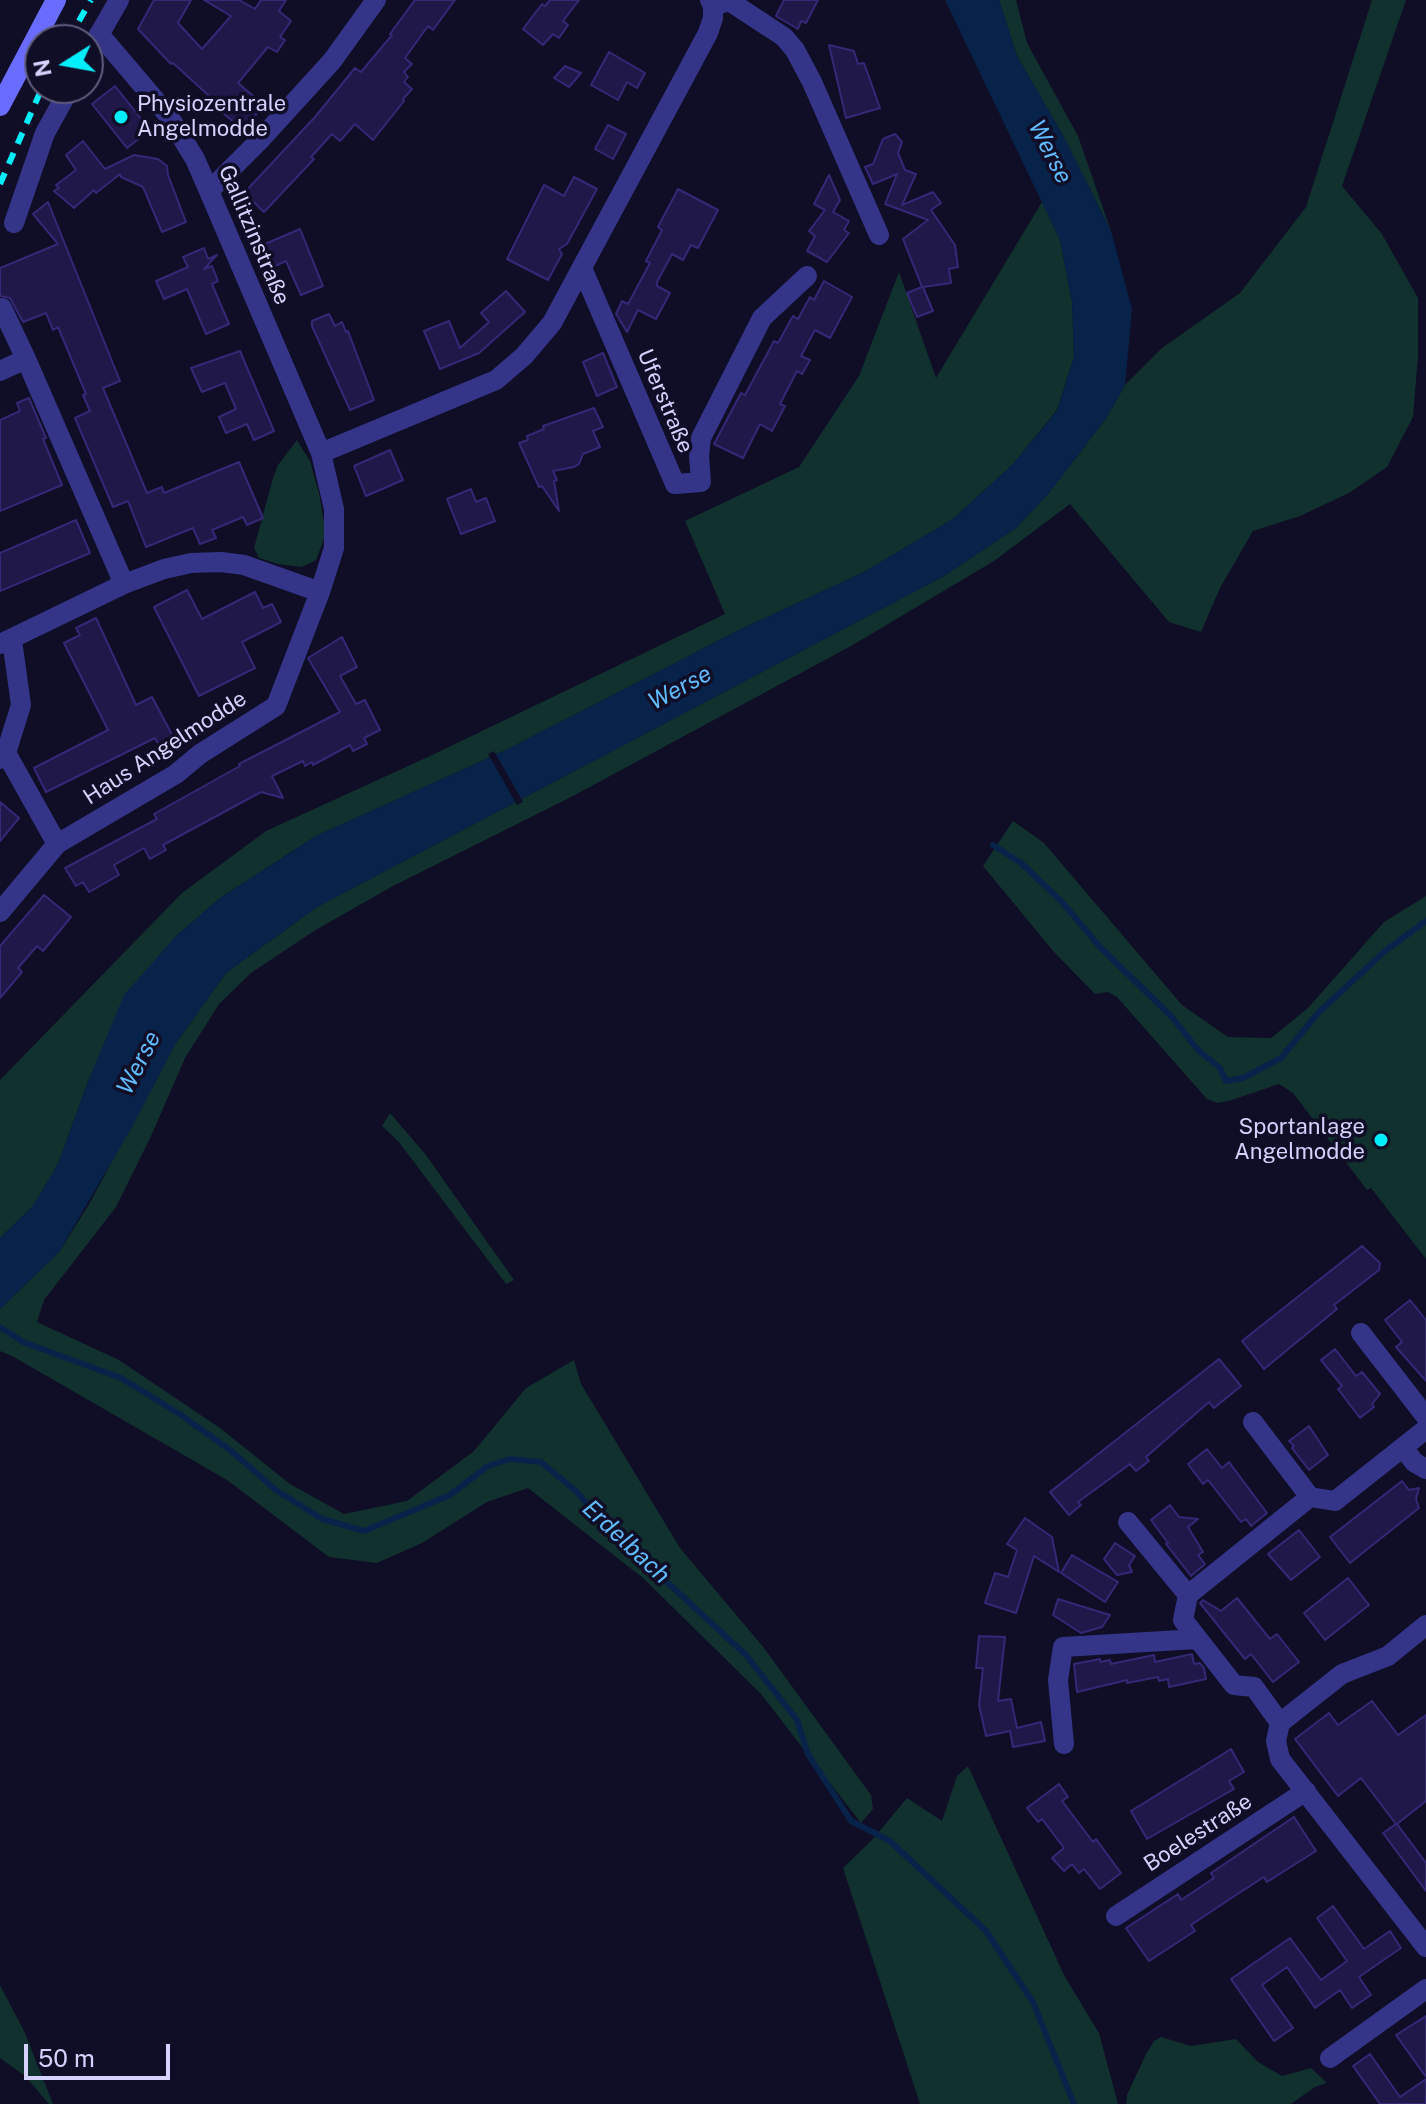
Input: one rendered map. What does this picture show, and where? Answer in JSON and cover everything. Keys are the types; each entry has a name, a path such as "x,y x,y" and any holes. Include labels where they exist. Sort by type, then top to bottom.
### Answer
{"street":[{"path":"0,106 56,0"},
{"path":"104,26 119,0"},
{"path":"209,191 332,61 376,0"},
{"path":"321,453 496,380 524,356 552,323 708,33 713,18 712,3 729,1 784,37 795,50 879,235"},
{"name":"Gallitzinstraße","path":"104,40 168,115 195,159 329,477"},
{"path":"14,223 45,133 61,104"},
{"name":"Uferstraße","path":"582,268 675,484 701,482 701,438 762,318 807,276"},
{"path":"2,308 124,584"},
{"path":"0,371 26,359"},
{"name":"Haus Angelmodde","path":"0,912 57,844 176,774 200,754 276,706 334,548 334,509 329,477"},
{"path":"57,844 3,756 21,705 6,642 124,584 191,563 221,562 268,572 320,592"},
{"path":"1361,1333 1426,1417"},
{"path":"1253,1422 1310,1497 1335,1501 1426,1429"},
{"path":"1403,1447 1414,1462 1426,1469"},
{"path":"1280,1723 1254,1687 1234,1685 1183,1620 1188,1595 1310,1497"},
{"path":"1128,1522 1188,1595"},
{"path":"1426,1625 1388,1656 1342,1674 1280,1723 1276,1741 1280,1759 1426,1947"},
{"path":"1064,1744 1058,1680 1063,1647 1197,1639"},
{"name":"Boelestraße","path":"1116,1916 1306,1791"},
{"path":"1330,2058 1426,1989"}],"green space":[{"path":"999,0 1016,0 1027,43 1078,136 1111,231 1064,137 1017,56"},
{"path":"1372,0 1406,0 1342,186 1382,234 1418,298 1418,356 1413,417 1387,467 1349,493 1300,516 1253,531 1220,588 1201,632 1169,622 1070,504 994,561 851,646 573,796 393,886 314,931 251,973 219,1004 185,1058 116,1207 44,1300 37,1322 119,1360 220,1428 290,1484 344,1514 407,1501 474,1451 526,1388 574,1360 581,1384 680,1548 764,1648 871,1795 873,1809 861,1823 761,1694 643,1578 528,1488 487,1502 422,1543 377,1563 329,1557 227,1480 0,1351 0,1309 59,1252 88,1206 176,1043 226,973 317,907 944,576 1016,528 1049,493 1107,417 1125,385 1162,348 1240,293 1306,207"},
{"path":"1042,202 1060,240 1072,302 1074,357 1057,410 1012,465 953,519 864,572 739,630 506,750 316,836 220,898 176,936 89,1079 58,1164 33,1206 0,1238 0,1080 182,893 266,831 725,614 685,521 799,467 859,376 899,272 936,378"},
{"path":"297,440 310,461 326,534 316,560 302,567 259,558 254,548 278,465"},
{"path":"1013,821 1044,843 1182,1005 1228,1037 1271,1038 1308,1008 1384,922 1426,896 1426,1259 1371,1188 1367,1190 1293,1093 1279,1084 1232,1100 1217,1103 1207,1099 1117,997 1108,992 1095,994 1054,952 983,866"},
{"path":"390,1113 426,1155 514,1280 506,1284 398,1141 382,1126"},
{"path":"968,1766 1065,1977 1099,2033 1118,2104 920,2104 843,1868 873,1839 907,1798 942,1821 957,1776"},
{"path":"0,1985 25,2033 53,2104 49,2104 25,2076 0,2058"},
{"path":"1161,2037 1191,2046 1236,2039 1258,2062 1282,2076 1311,2068 1327,2083 1315,2087 1291,2104 1126,2104 1127,2095 1146,2054 1154,2041"}],"water":[{"name":"Werse","path":"945,0 999,0 1017,56 1064,137 1111,231 1132,309 1125,385 1107,417 1049,493 1016,528 944,576 317,907 226,973 176,1043 132,1127 59,1252 0,1309 0,1238 33,1206 58,1164 124,995 176,936 220,898 316,836 506,750 739,630 864,572 953,519 1012,465 1057,411 1074,357 1072,302 1060,240"}],"pier":[{"path":"494,751 523,802 517,805 488,754"}],"building":[{"path":"154,0 191,0 178,23 202,49 231,16 204,0 239,0 255,9 261,0 286,0 279,11 291,21 280,37 285,40 277,52 268,47 238,83 264,105 243,130 138,29"},
{"path":"415,0 455,0 433,30 428,26 405,58 412,64 404,72 408,77 404,82 412,89 404,101 373,140 355,124 340,141 332,134 311,157 314,159 264,212 244,193 315,117 355,68 361,72 392,35"},
{"path":"550,0 579,0 563,21 568,25 559,38 553,34 543,45 523,29 542,4 545,6"},
{"path":"784,0 818,0 806,23 801,21 798,29 776,16"},
{"path":"829,45 854,51 858,64 864,63 880,108 846,118"},
{"path":"609,52 645,73 637,88 627,82 618,100 591,85"},
{"path":"565,66 581,73 569,87 554,78"},
{"name":"Physiozentrale Angelmodde","path":"115,86 150,130 127,148 92,104 104,104 104,95"},
{"path":"608,125 626,134 613,159 595,149"},
{"path":"895,134 902,142 898,153 905,170 916,174 902,205 933,192 941,203 931,210 955,245 958,267 949,269 951,283 923,287 933,311 917,317 907,293 922,287 903,239 928,220 885,204 897,174 873,184 865,167 873,164 883,139"},
{"path":"83,141 105,169 134,155 158,159 167,166 186,222 162,232 143,187 120,174 96,193 94,190 74,208 54,191 59,188 56,185 76,170 66,155"},
{"path":"829,175 840,200 833,212 849,221 844,230 849,233 827,262 807,251 815,236 809,231 825,210 814,204"},
{"path":"574,177 597,189 567,244 559,249 562,254 548,280 507,259 544,185 564,196"},
{"path":"678,189 718,210 698,248 691,245 683,260 672,254 657,282 657,286 670,293 656,319 638,310 627,332 616,314 622,301 628,304 650,263 646,261 662,230 658,227"},
{"path":"48,202 120,381 103,388 147,493 162,487 164,493 239,462 263,518 247,525 243,517 212,530 216,538 200,544 193,528 146,547 128,501 113,507 75,418 90,411 58,327 53,330 46,313 23,322 10,298 0,296 0,268 58,244 33,214"},
{"path":"300,229 323,286 301,295 286,261 275,266 272,259 266,257 268,251 265,244"},
{"path":"204,248 208,259 217,255 204,269 212,266 218,281 212,284 229,324 206,334 187,289 164,299 156,281 188,267 183,257"},
{"path":"824,281 852,297 830,338 815,330 801,356 810,360 802,374 797,371 780,404 785,406 772,431 760,424 743,458 714,444 774,341 778,343 793,316 798,319 810,297 814,300"},
{"path":"506,291 525,312 479,353 440,369 424,331 449,321 460,348 489,322 481,313"},
{"path":"329,314 335,326 342,322 348,331 374,400 350,410 312,326 312,321"},
{"path":"240,351 274,431 254,440 247,424 226,433 219,417 236,409 225,383 202,392 191,368"},
{"path":"603,353 617,387 597,396 583,362"},
{"path":"29,398 62,485 0,511 0,420 20,411 17,403"},
{"path":"594,408 603,427 593,431 600,447 583,454 579,464 574,467 553,471 557,480 554,481 559,511 542,486 539,487 519,443 544,429 543,426"},
{"path":"390,450 403,480 366,496 354,466"},
{"path":"471,489 476,502 486,498 495,521 461,534 447,499"},
{"path":"76,520 90,553 0,591 0,553"},
{"path":"187,590 202,619 255,592 263,608 272,604 281,622 242,642 255,668 199,696 154,607"},
{"path":"96,618 136,705 152,697 177,744 162,751 155,738 46,792 34,768 108,730 64,643 80,635 76,628"},
{"path":"342,637 357,667 340,676 356,704 365,700 380,730 364,738 367,744 353,751 350,745 313,765 312,762 305,766 303,761 272,776 283,798 261,792 163,845 166,850 150,859 144,848 114,865 119,875 89,892 83,882 76,886 65,868 157,819 154,814 239,764 340,712 308,658"},
{"path":"0,802 19,818 0,841"},
{"path":"44,895 71,917 43,951 37,946 18,968 22,972 0,998 0,946"},
{"path":"1362,1246 1380,1263 1379,1270 1334,1305 1337,1309 1264,1369 1242,1341"},
{"path":"1410,1300 1426,1320 1426,1381 1396,1347 1402,1342 1385,1320"},
{"path":"1335,1349 1356,1376 1362,1372 1380,1394 1372,1404 1374,1407 1360,1418 1338,1389 1342,1386 1321,1360"},
{"path":"1219,1359 1241,1386 1214,1408 1209,1402 1146,1457 1149,1461 1136,1471 1130,1464 1078,1502 1081,1505 1069,1515 1050,1492"},
{"path":"1309,1426 1328,1455 1309,1470 1289,1441"},
{"path":"1207,1449 1222,1468 1229,1462 1267,1513 1251,1526 1246,1519 1241,1522 1208,1480 1203,1484 1188,1464"},
{"path":"1402,1481 1409,1490 1419,1488 1416,1499 1419,1508 1350,1563 1330,1537"},
{"path":"1170,1505 1179,1517 1198,1519 1188,1527 1203,1552 1198,1555 1205,1564 1191,1576 1151,1520"},
{"path":"1025,1518 1052,1537 1059,1572 1034,1556 1016,1613 985,1603 995,1573 1008,1577 1017,1550 1007,1544"},
{"path":"1299,1530 1320,1557 1291,1580 1268,1554"},
{"path":"1115,1543 1135,1556 1129,1565 1132,1572 1117,1575 1104,1559"},
{"path":"1072,1555 1118,1582 1105,1602 1061,1573"},
{"path":"1348,1578 1369,1605 1325,1640 1304,1613"},
{"path":"1237,1598 1270,1639 1277,1634 1299,1662 1273,1682 1251,1654 1245,1659 1200,1603 1203,1600 1221,1611"},
{"path":"1058,1599 1110,1615 1102,1627 1081,1633 1053,1615"},
{"path":"979,1636 1005,1637 998,1701 1011,1699 1017,1728 1041,1722 1045,1741 1013,1747 1010,1731 986,1736 979,1705 983,1668 976,1668"},
{"path":"1192,1654 1194,1664 1200,1663 1204,1668 1206,1679 1169,1687 1168,1679 1159,1681 1158,1677 1127,1683 1127,1680 1077,1692 1074,1664 1100,1659 1100,1662 1110,1660 1111,1664 1154,1655 1155,1662"},
{"path":"1372,1701 1398,1735 1426,1715 1426,1801 1397,1824 1426,1863 1426,1891 1383,1833 1396,1824 1361,1778 1338,1796 1295,1739 1329,1713 1338,1725"},
{"path":"1231,1749 1244,1772 1229,1781 1234,1789 1147,1839 1131,1811"},
{"path":"1059,1784 1068,1797 1062,1801 1121,1873 1100,1889 1084,1869 1079,1873 1072,1864 1064,1871 1052,1858 1064,1848 1042,1819 1038,1822 1027,1808"},
{"path":"1294,1817 1316,1851 1267,1882 1264,1877 1239,1893 1191,1925 1195,1931 1149,1961 1126,1928 1178,1894 1181,1900 1214,1878 1211,1873"},
{"path":"1333,1906 1364,1949 1390,1931 1401,1948 1359,1977 1371,1995 1352,2008 1340,1990 1315,2008 1287,1967 1262,1985 1293,2028 1274,2041 1231,1979 1290,1938 1321,1980 1347,1961 1317,1918"},
{"path":"1426,2016 1426,2077 1396,2035"},
{"path":"1370,2054 1400,2097 1426,2079 1426,2104 1380,2104 1353,2066"}],"waterway":[{"path":"993,845 1021,863 1061,901 1101,948 1172,1017 1198,1050 1220,1068 1226,1081 1243,1078 1281,1058 1318,1013 1385,951 1426,921"},
{"name":"Erdelbach","path":"0,1327 23,1342 121,1378 178,1413 230,1450 276,1490 322,1519 364,1531 450,1495 488,1466 510,1459 541,1462 577,1492 604,1524 746,1655 797,1720 808,1754 851,1821 890,1841 986,1931 1033,2002 1074,2104"}],"railway":[{"path":"77,24 91,0"},
{"path":"0,184 35,104"}],"place":[{"name":"Physiozentrale Angelmodde","path":"121,117"},
{"name":"Sportanlage Angelmodde","path":"1381,1140"}]}
